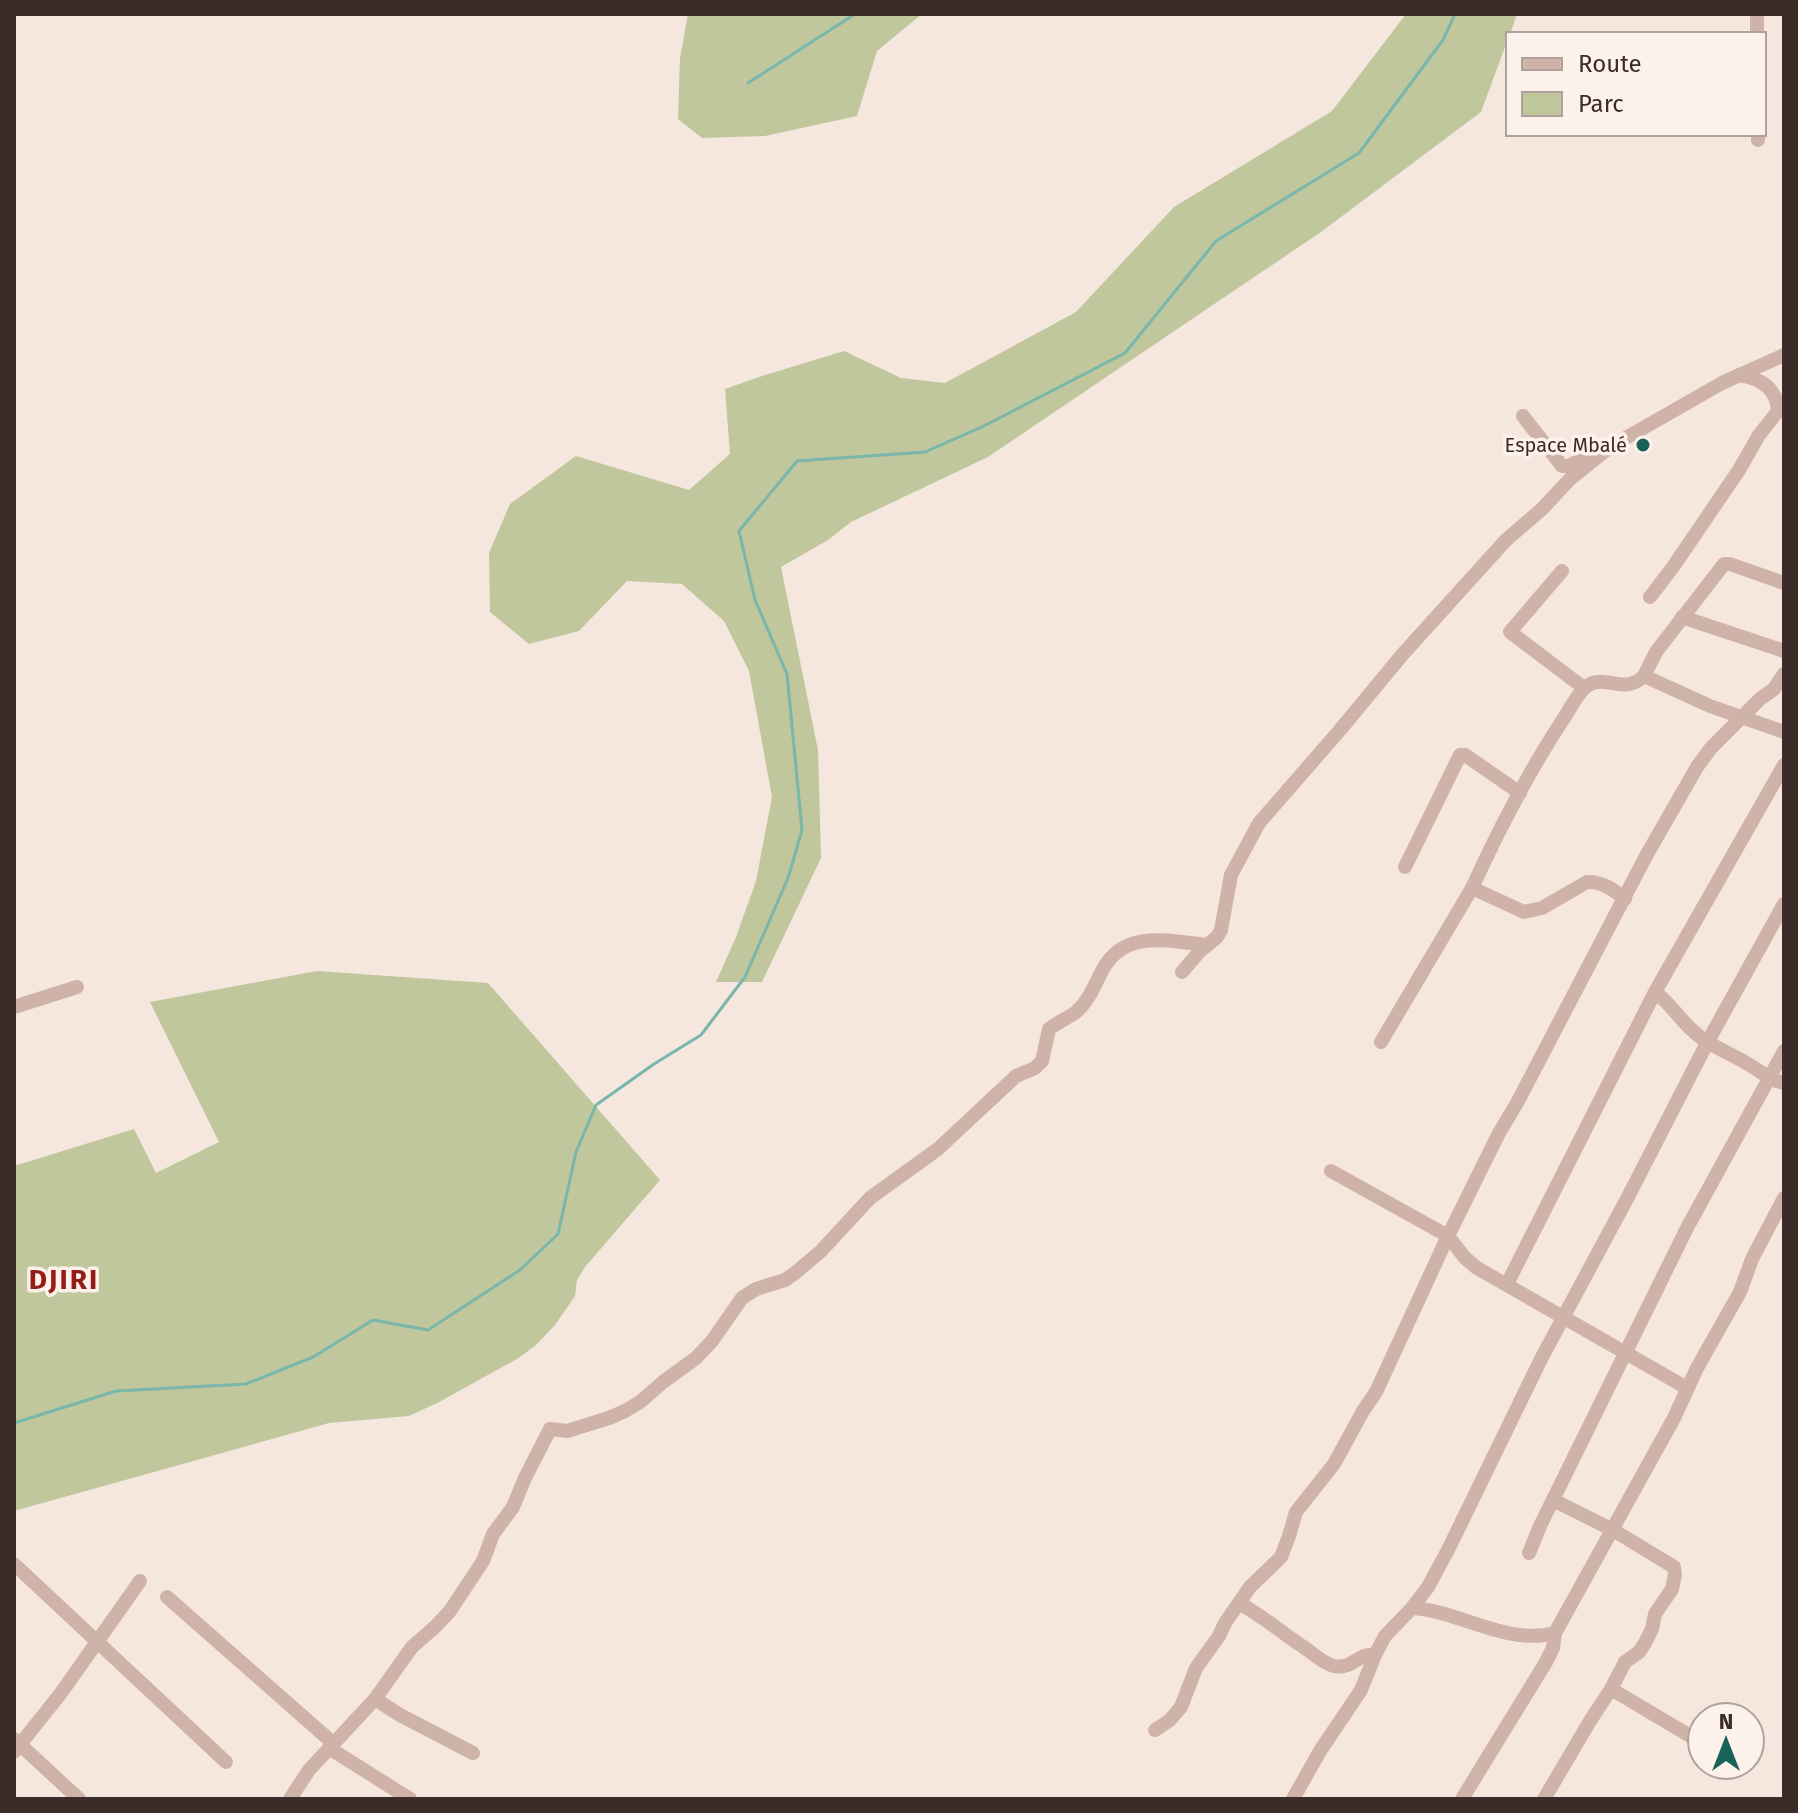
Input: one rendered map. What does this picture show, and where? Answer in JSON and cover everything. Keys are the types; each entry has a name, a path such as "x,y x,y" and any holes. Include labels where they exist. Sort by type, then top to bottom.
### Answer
{"street":[{"path":"1182,972 1221,930 1235,866 1259,823 1402,655 1506,540 1570,479 1610,447 1703,393 1784,355"},
{"path":"1650,597 1778,411 1777,402 1768,387 1754,377 1739,375"},
{"path":"1523,416 1565,467 1610,447"},
{"path":"1381,1042 1472,888 1544,748 1584,688 1600,681 1624,685 1640,680 1656,652 1724,564 1784,583"},
{"path":"1562,571 1510,632 1584,688"},
{"path":"1682,617 1784,651"},
{"path":"1155,1730 1170,1720 1181,1707 1196,1668 1239,1603 1256,1580 1281,1557 1296,1512 1334,1464 1376,1392 1499,1133 1646,856 1697,767 1711,748 1774,689 1784,674"},
{"path":"1644,676 1710,706 1784,732"},
{"path":"1405,867 1460,755 1465,755 1520,793"},
{"path":"1507,1284 1655,992 1784,765"},
{"path":"1472,888 1524,912 1542,908 1587,882 1612,889 1625,899"},
{"path":"1293,1799 1332,1731 1361,1690 1385,1636 1428,1587 1562,1318 1784,904"},
{"path":"290,1799 309,1770 375,1699 412,1647 450,1611 483,1561 493,1534 513,1507 550,1429 567,1431 625,1411 696,1358 742,1298 795,1273 821,1251 870,1198 938,1149 1016,1076 1035,1068 1046,1053 1049,1029 1077,1011 1105,965 1126,945 1150,940 1207,945"},
{"path":"14,1007 77,987"},
{"path":"1655,992 1707,1043 1757,1069 1768,1079 1784,1083"},
{"path":"1529,1553 1687,1228 1784,1051"},
{"path":"1331,1171 1448,1236 1477,1268 1687,1388"},
{"path":"1462,1799 1546,1662 1553,1648 1555,1633 1674,1418 1697,1368 1740,1292 1752,1259 1784,1198"},
{"path":"1544,1799 1625,1662 1645,1643 1655,1614 1672,1589 1675,1575 1674,1567 1613,1530 1553,1500"},
{"path":"14,1564 226,1762"},
{"path":"79,1799 16,1746 140,1581"},
{"path":"167,1597 331,1745 410,1799"},
{"path":"1239,1603 1323,1661 1335,1666 1347,1666 1362,1656 1375,1655"},
{"path":"1412,1608 1447,1614 1520,1636 1555,1633"},
{"path":"1611,1689 1686,1734"},
{"path":"375,1699 473,1753"}],"green space":[{"path":"688,14 922,14 877,51 857,116 765,136 702,138 678,119 680,58"},
{"path":"1406,14 1517,14 1511,32 1506,32 1506,44 1481,112 1321,232 988,457 851,522 828,540 781,567 818,750 821,858 762,982 716,982 756,881 772,797 749,671 724,621 682,584 627,581 579,631 529,644 490,612 489,553 510,504 576,456 689,490 730,454 725,389 844,351 901,378 945,383 1076,312 1174,207 1332,111"},
{"path":"317,971 488,983 660,1180 585,1267 577,1280 575,1296 555,1325 535,1346 439,1402 409,1416 329,1423 14,1511 14,1166 134,1129 156,1173 219,1142 150,1002"}],"waterway":[{"path":"748,83 855,14"},
{"path":"14,1423 116,1391 246,1384 313,1357 373,1320 428,1330 520,1270 558,1234 576,1152 596,1105 701,1035 745,977 788,878 802,830 787,674 755,600 739,531 797,461 925,452 984,426 1125,353 1216,241 1359,153 1443,40 1455,14"}],"place":[{"name":"Espace Mbalé","path":"1643,445"}],"district":[{"name":"DJIRI","path":"64,1279"}]}
